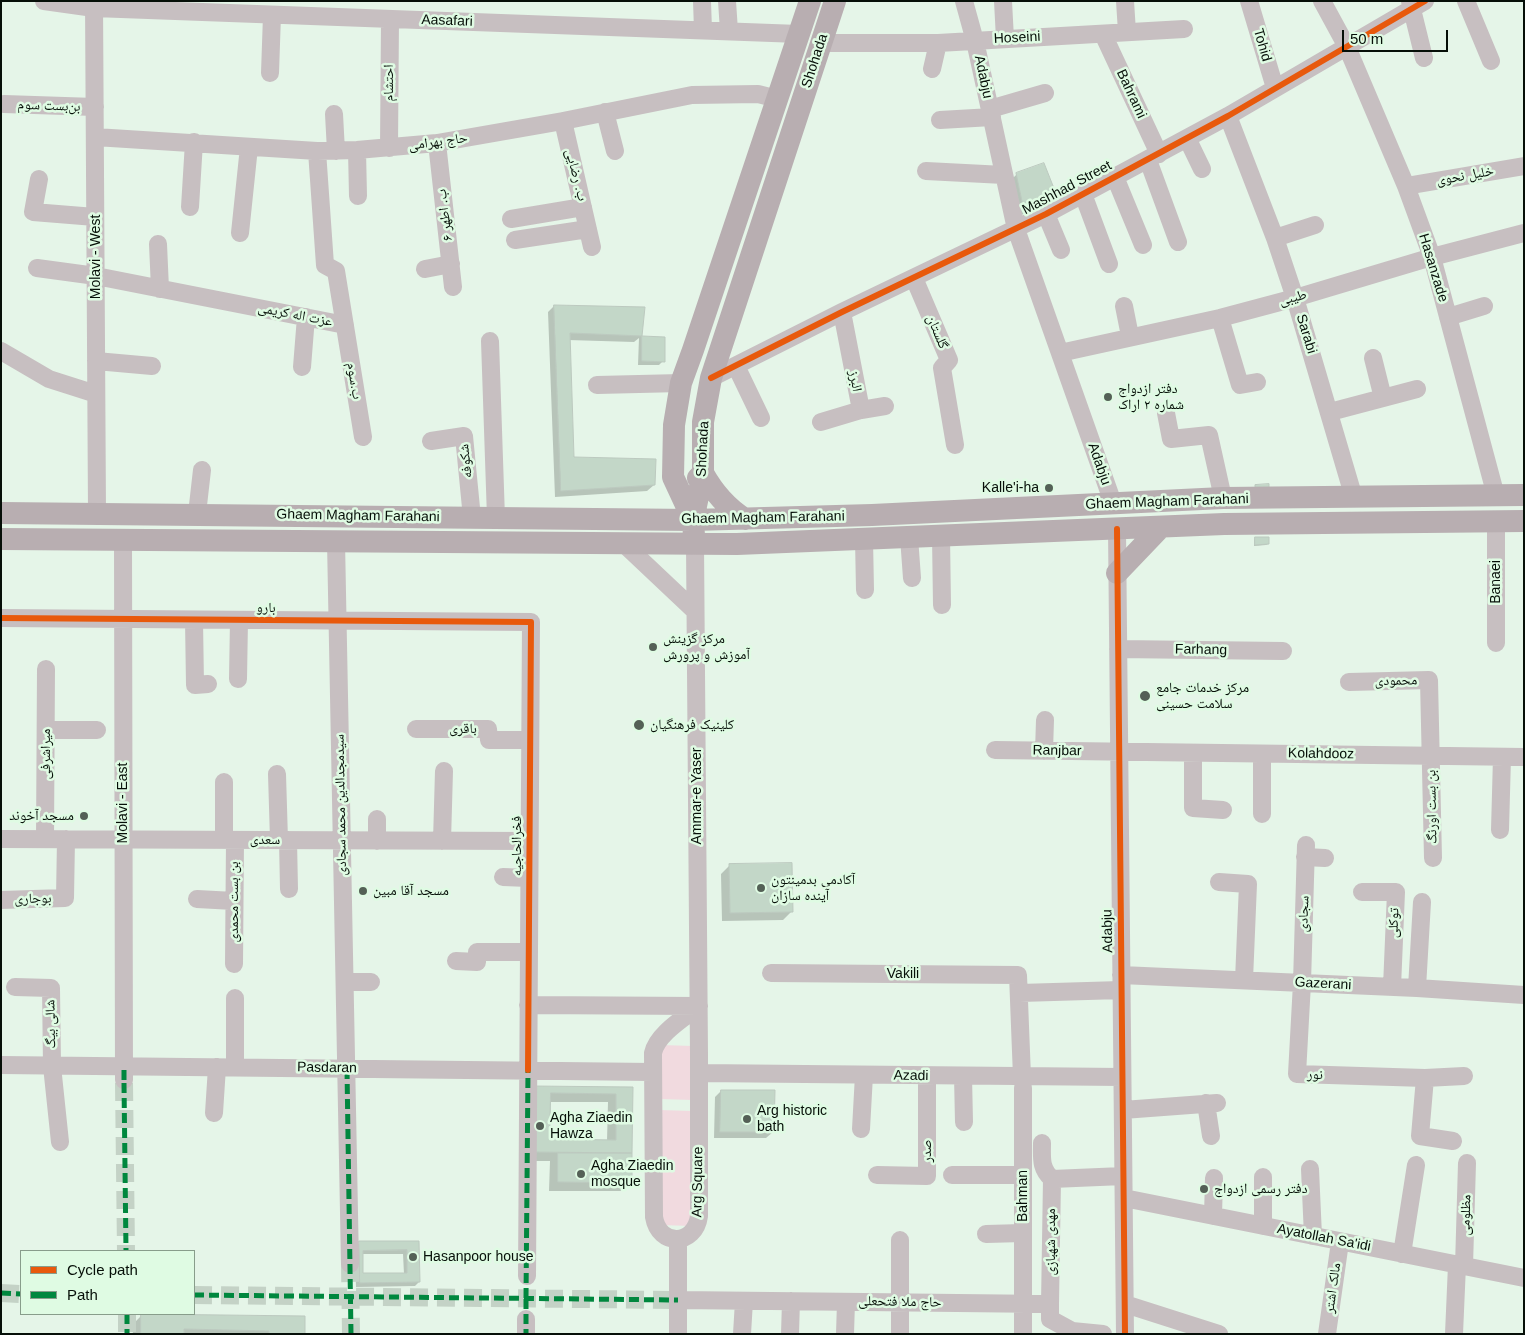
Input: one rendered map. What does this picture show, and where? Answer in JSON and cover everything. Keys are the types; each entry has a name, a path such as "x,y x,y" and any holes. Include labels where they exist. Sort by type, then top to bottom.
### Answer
{"main road":[{"name":"Shohada","path":"693,520 673,477 674,425 681,383 694,350 810,1"},
{"name":"Shohada","path":"693,520 703,473 703,422 710,378 835,1"},
{"path":"673,477 681,483 689,483 696,480 703,473 718,497 730,509 745,519"},
{"name":"Ghaem Magham Farahani","path":"1,513 693,520 872,515 1223,498 1524,495"},
{"name":"Adabju","path":"1113,504 1117,529"},
{"path":"693,520 695,544"},
{"name":"Ghaem Magham Farahani","path":"1,539 695,544 1160,528 1224,524 1524,521"},
{"path":"1117,573 1160,528"}],"street":[{"name":"Aasafari","path":"44,1 94,5 231,7 272,15 799,34"},
{"path":"702,1 703,30"},
{"path":"727,1 729,31"},
{"name":"Adabju","path":"964,1 975,41 1016,229 1113,504"},
{"path":"1002,1 1005,39"},
{"path":"1124,1 1127,32"},
{"name":"Tohid","path":"1250,1 1275,88"},
{"name":"Hasanzade","path":"1322,1 1347,47 1406,186 1432,257 1496,496"},
{"path":"1466,1 1491,61"},
{"path":"1415,4 1424,58"},
{"name":"Mashhad Street","path":"710,378 1046,214 1228,116 1347,47 1415,4"},
{"name":"Molavi - West","path":"94,5 97,513"},
{"path":"270,72 272,15"},
{"name":"احتشام","path":"389,148 390,19"},
{"name":"Hoseini","path":"821,43 938,43 1184,29"},
{"name":"Bahrami","path":"1103,34 1153,157 1178,242"},
{"path":"932,69 938,43"},
{"path":"940,120 991,113 1045,92"},
{"name":"حاج بهرامی","path":"95,137 317,151 357,150 437,143 692,96 758,94 778,99"},
{"name":"بن‌بست سوم","path":"4,104 95,107"},
{"path":"605,112 615,151"},
{"path":"334,114 336,151"},
{"name":"Sarabi","path":"1228,116 1295,298 1354,498"},
{"name":"ب. رضایی","path":"562,121 592,247"},
{"path":"1187,138 1202,169"},
{"path":"190,207 194,142"},
{"name":"ب. اطهر ۶","path":"437,143 453,287"},
{"path":"240,233 249,147"},
{"path":"357,150 358,196"},
{"name":"عزت اله کریمی","path":"38,268 96,276 345,325 336,272 325,265 317,151"},
{"name":"خلیل نحوی","path":"1406,186 1524,166"},
{"path":"926,171 1004,175"},
{"path":"1115,177 1143,245"},
{"path":"38,179 34,212 96,217"},
{"path":"1083,194 1109,264"},
{"path":"511,219 583,207"},
{"path":"1046,214 1061,250"},
{"path":"1274,238 1315,225"},
{"path":"515,240 588,229"},
{"name":"طیبی","path":"1060,353 1130,336 1220,318 1295,298 1432,257 1524,233"},
{"path":"158,244 160,289"},
{"path":"425,270 451,264"},
{"name":"گلستان","path":"914,278 949,360 942,368 955,445"},
{"path":"1124,306 1130,336"},
{"path":"1448,317 1484,306"},
{"name":"البرز","path":"821,422 861,410 842,312"},
{"path":"302,367 306,318"},
{"path":"1220,318 1240,385 1257,382"},
{"name":"ب.سوم","path":"345,325 363,437"},
{"path":"490,341 496,518"},
{"path":"1,351 49,379 96,394"},
{"path":"1373,358 1383,398"},
{"path":"96,361 152,366"},
{"path":"736,366 762,418"},
{"path":"596,385 681,383"},
{"path":"1330,412 1417,389"},
{"path":"861,410 885,406"},
{"path":"1166,413 1172,440 1209,435 1223,498"},
{"name":"شکوفه","path":"431,441 464,436 472,518"},
{"path":"197,514 202,470"},
{"name":"Banaei","path":"1496,521 1496,643"},
{"name":"Adabju","path":"1117,529 1125,1334"},
{"path":"941,536 942,604"},
{"path":"909,537 912,578"},
{"path":"864,539 866,590"},
{"name":"Molavi - East","path":"123,540 124,1073"},
{"name":"سیدمجدالدین محمد سجادی","path":"336,542 350,1264"},
{"path":"624,544 695,611"},
{"name":"Ammar-e Yaser","path":"695,544 699,1048"},
{"name":"بارو","path":"1,618 531,622"},
{"path":"194,620 195,685 208,684"},
{"path":"238,679 239,620"},
{"name":"فخرالحاجیه","path":"526,1276 531,622"},
{"name":"Farhang","path":"1118,650 1283,651"},
{"name":"میراشرفی","path":"45,839 46,669"},
{"name":"محمودی","path":"1349,682 1429,680 1430,756"},
{"path":"1044,751 1045,720"},
{"name":"باقری","path":"416,729 488,729 489,740 530,740"},
{"path":"46,730 97,730"},
{"name":"Ranjbar","path":"995,750 1119,752"},
{"name":"Kolahdooz","path":"1119,752 1524,757"},
{"path":"1193,753 1192,808 1223,810"},
{"path":"1262,754 1262,814"},
{"name":"بن بست اورنگ","path":"1430,756 1433,858"},
{"path":"1500,830 1502,757"},
{"path":"442,841 444,771"},
{"path":"277,774 289,889"},
{"name":"بن بست محمدی","path":"224,782 234,901 234,964"},
{"path":"377,819 377,841"},
{"name":"سعدی","path":"1,839 529,841"},
{"name":"بوجاری","path":"1,900 65,898 66,839"},
{"name":"سجادی","path":"1302,983 1306,851 1325,858"},
{"path":"503,877 529,878"},
{"path":"1219,882 1248,884 1244,980"},
{"name":"توکلی","path":"1362,892 1396,892 1392,987"},
{"path":"197,899 234,901"},
{"path":"1417,988 1422,902"},
{"path":"456,961 477,962 477,952 528,952"},
{"name":"Vakili","path":"771,973 1018,975 1022,1082"},
{"name":"Gazerani","path":"1121,983 1244,980 1523,993"},
{"path":"345,982 371,982"},
{"path":"1020,993 1121,983"},
{"name":"نور","path":"1302,983 1297,1074 1425,1078 1464,1076"},
{"name":"شالی بیگ","path":"15,987 51,988 52,1066"},
{"path":"214,1113 226,1067 235,998"},
{"path":"528,1005 699,1006"},
{"path":"678,1334 678,1239 664,1235 655,1224 654,1217 653,1053 659,1038 699,1006"},
{"name":"Arg Square","path":"678,1239 690,1234 698,1223 699,1048"},
{"name":"Pasdaran","path":"1,1065 52,1066 124,1073 226,1067 653,1072"},
{"path":"52,1066 60,1142"},
{"name":"Azadi","path":"699,1074 963,1076 1022,1082 1122,1077"},
{"path":"861,1129 864,1075"},
{"name":"صدر","path":"877,1175 927,1176 927,1076"},
{"path":"963,1076 964,1122"},
{"path":"1425,1078 1420,1136 1453,1141"},
{"name":"Bahman","path":"1022,1082 1023,1334"},
{"path":"1123,1110 1212,1103 1211,1136"},
{"path":"1042,1143 1042,1164 1045,1173 1052,1179 1123,1176"},
{"name":"مظلومی","path":"1454,1334 1468,1163"},
{"path":"1402,1254 1416,1165"},
{"path":"1310,1169 1313,1236"},
{"path":"952,1175 1023,1176"},
{"path":"1263,1177 1263,1226"},
{"path":"1213,1216 1214,1178"},
{"name":"مهدی شهبازی","path":"1050,1304 1050,1207 1052,1179"},
{"name":"Ayatollah Sa'idi","path":"1124,1198 1524,1278"},
{"path":"1022,1208 1050,1207"},
{"path":"986,1234 1023,1233"},
{"path":"900,1240 900,1334"},
{"name":"مالک اشتر","path":"1327,1334 1340,1242"},
{"name":"حاج ملا فتحعلی","path":"678,1300 1050,1304"},
{"path":"742,1334 744,1301"},
{"path":"790,1334 791,1301"},
{"path":"845,1334 846,1302"},
{"path":"1050,1304 1050,1319 1072,1331 1103,1334"},
{"path":"1125,1304 1219,1334"}],"shaded area":[{"path":"660,1045 694,1046 693,1100 659,1099"},
{"path":"659,1110 693,1111 692,1226 659,1225"}],"building":[{"path":"1044,163 1057,196 1024,211 1016,173"},
{"path":"554,305 645,307 642,336 570,333 574,457 656,459 655,485 561,491"},
{"path":"642,336 665,337 665,362 642,361"},
{"path":"1269,484 1269,492 1255,492 1255,485"},
{"path":"1255,537 1269,537 1269,544 1255,545"},
{"name":"آکادمی بدمینتون آینده سازان","path":"792,863 793,912 730,913 729,864"},
{"name":"Agha Ziaedin Hawza","path":"531,1086 633,1087 632,1153 531,1152","holes":["551,1093 616,1094 616,1140 550,1139"]},
{"name":"Arg historic bath","path":"721,1090 775,1090 774,1132 720,1132"},
{"name":"Agha Ziaedin mosque","path":"558,1153 632,1153 632,1183 558,1182"},
{"name":"Hasanpoor house","path":"359,1241 419,1241 420,1282 360,1283","holes":["407,1250 407,1273 363,1273 363,1251"]},
{"path":"141,1315 305,1316 305,1334 269,1334 269,1331 184,1329 184,1334 141,1334"}],"tunnel":[{"path":"124,1083 126,1250"},
{"path":"350,1264 351,1334"},
{"path":"1,1293 20,1294"},
{"path":"195,1295 678,1300"},
{"path":"127,1315 127,1334"}],"marked path":[{"path":"124,1066 124,1080"},
{"path":"347,1069 351,1334"},
{"path":"526,1298 528,1070"},
{"path":"124,1083 126,1250"},
{"path":"1,1293 20,1294"},
{"path":"195,1295 678,1300"},
{"path":"526,1299 526,1334"},
{"path":"127,1315 127,1334"}],"cycle path":[{"path":"711,378 842,312 1046,214 1228,116 1425,1"},
{"path":"1117,529 1125,1334"},
{"path":"1,618 531,622 528,1070"}],"place":[{"name":"دفتر ازدواج شماره ۲ اراک","path":"1108,397"},
{"name":"Kalle'i-ha","path":"1049,488"},
{"name":"مرکز گزینش آموزش و پرورش","path":"653,647"},
{"name":"مرکز خدمات جامع سلامت حسینی","path":"1145,696"},
{"name":"کلینیک فرهنگیان","path":"639,725"},
{"name":"مسجد آخوند","path":"84,816"},
{"name":"آکادمی بدمینتون آینده سازان","path":"761,888"},
{"name":"مسجد آقا مبین","path":"363,891"},
{"name":"Arg historic bath","path":"747,1119"},
{"name":"Agha Ziaedin Hawza","path":"540,1126"},
{"name":"Agha Ziaedin mosque","path":"581,1174"},
{"name":"دفتر رسمی ازدواج","path":"1204,1189"},
{"name":"Hasanpoor house","path":"413,1257"}]}
